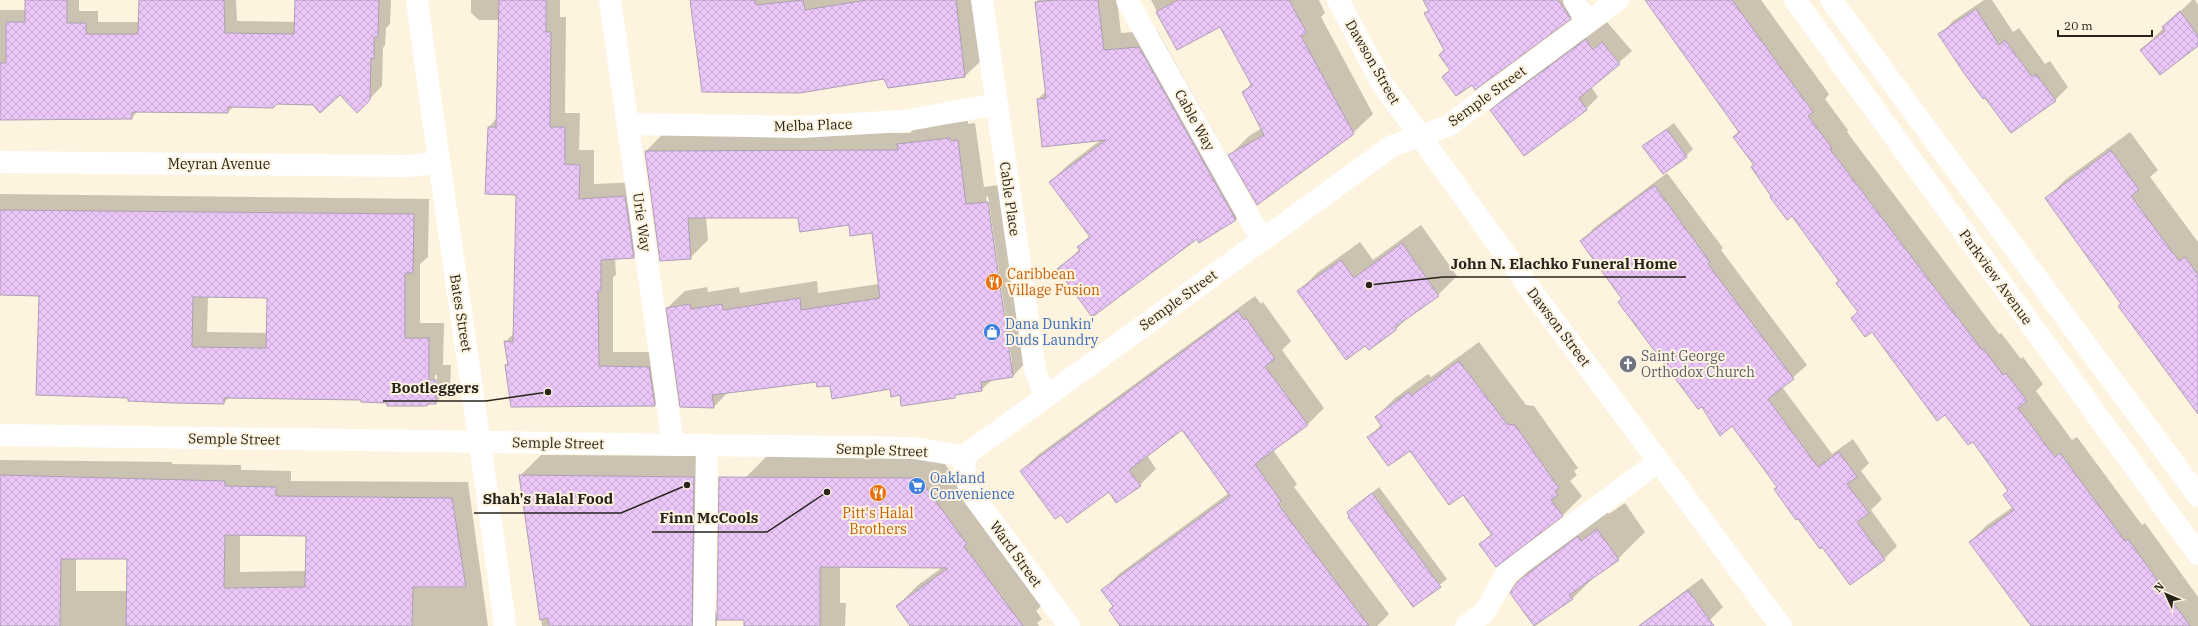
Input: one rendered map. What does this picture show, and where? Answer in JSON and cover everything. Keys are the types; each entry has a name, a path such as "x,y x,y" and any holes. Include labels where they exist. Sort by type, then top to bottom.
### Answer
{"street":[{"name":"Bates Street","path":"417,0 438,163 481,442 505,626"},
{"name":"Urie Way","path":"610,0 673,445"},
{"name":"Cable Place","path":"982,0 1035,370 1045,398"},
{"name":"Cable Way","path":"1127,0 1262,240"},
{"name":"Dawson Street","path":"1338,0 1382,83 1658,462 1781,626"},
{"path":"1574,0 1587,22"},
{"name":"Semple Street","path":"0,435 913,448 964,456 1392,146 1448,126 1618,0"},
{"name":"Parkview Avenue","path":"1795,0 2198,554"},
{"path":"1816,30 1835,6 2198,496"},
{"name":"Melba Place","path":"628,124 801,127 903,121 997,104"},
{"name":"Meyran Avenue","path":"0,162 407,166 438,163"},
{"path":"1926,181 1950,162"},
{"path":"2030,323 2056,304"},
{"path":"704,626 707,446"},
{"name":"Ward Street","path":"964,456 965,476 972,494 1069,626"},
{"path":"1466,626 1484,613 1507,573 1658,462"},
{"path":"2146,482 2174,462"}],"building":[{"path":"25,0 67,0 67,23 86,23 86,34 138,34 139,0 224,0 225,33 294,34 295,0 379,0 378,37 374,37 374,59 371,58 370,100 357,113 340,95 320,113 313,105 277,104 273,108 228,107 228,113 132,112 132,119 0,120 0,63 6,63 6,22 25,22"},
{"path":"499,0 546,0 546,32 551,32 550,127 565,127 565,164 580,165 579,199 625,196 634,258 601,260 601,291 598,291 599,366 649,367 655,406 511,407 505,365 508,365 504,341 513,342 516,195 485,194 488,127 496,127"},
{"path":"690,0 755,0 756,5 803,0 805,10 867,0 956,0 965,77 888,88 884,79 800,93 702,92"},
{"path":"1055,0 1098,0 1104,50 1139,47 1236,220 1199,243 1197,239 1092,317 1057,269 1080,251 1077,247 1090,237 1049,182 1106,140 1042,147 1037,99 1046,98 1035,2"},
{"path":"1178,0 1289,0 1307,33 1301,36 1354,134 1257,205 1228,155 1264,135 1242,92 1252,86 1220,27 1177,50 1156,12"},
{"path":"1423,0 1558,0 1571,19 1475,90 1472,85 1456,96 1442,77 1450,70 1439,55 1444,50 1424,13 1429,11"},
{"path":"1645,0 1732,0 1813,112 1808,116 1832,148 1830,149 1982,350 1984,349 2003,375 2006,373 2027,401 2018,408 2055,457 2060,453 2125,541 2128,539 2190,626 2031,626 1969,542 2014,510 2003,495 2008,491 1973,442 1968,445 1945,415 1937,421 1872,332 1865,337 1851,318 1858,312 1836,283 1839,281 1792,216 1787,220 1770,197 1771,196 1751,167 1754,165 1733,137 1739,132"},
{"path":"1976,9 1999,45 2005,40 2032,77 2036,74 2056,101 2011,133 1985,98 1983,99 1938,34"},
{"path":"2180,11 2198,36 2198,46 2160,75 2140,50 2165,31 2162,27"},
{"path":"1586,39 1593,50 1602,42 1620,64 1579,98 1587,110 1524,156 1490,110"},
{"path":"1667,129 1687,157 1663,174 1642,146"},
{"path":"950,138 951,141 958,140 966,204 988,202 1013,377 981,382 982,391 955,395 955,398 901,406 900,395 891,397 890,389 832,399 830,386 817,387 816,382 712,395 714,408 680,407 666,308 690,304 691,309 722,304 723,310 800,298 801,310 880,298 872,233 850,236 849,225 800,232 798,218 688,218 691,259 660,261 645,151 898,150 897,144"},
{"path":"2111,150 2139,190 2131,196 2179,261 2185,257 2198,275 2198,414 2118,306 2121,304 2045,198"},
{"path":"1654,185 1710,262 1708,264 1794,379 1768,399 1818,467 1839,452 1857,477 1847,484 1869,513 1857,522 1885,560 1850,585 1822,547 1820,549 1798,519 1796,520 1774,489 1777,487 1732,426 1720,436 1702,407 1698,409 1618,302 1622,299 1580,241"},
{"path":"0,210 414,214 413,273 405,273 405,338 429,338 429,380 436,380 436,404 427,404 427,406 387,406 387,403 361,402 361,400 224,398 224,404 173,403 128,401 128,398 36,395 39,296 0,295","holes":["193,297 267,298 266,348 192,347"]},
{"path":"1402,243 1439,296 1395,327 1396,330 1369,350 1365,346 1346,360 1297,291 1341,260 1354,278"},
{"path":"1238,311 1244,320 1246,318 1275,359 1265,366 1308,425 1255,464 1281,501 1278,504 1369,626 1120,626 1109,610 1113,606 1101,590 1230,496 1182,430 1129,470 1141,486 1116,503 1109,492 1067,523 1061,515 1055,519 1020,471"},
{"path":"1459,361 1507,424 1515,425 1559,488 1555,491 1558,495 1551,500 1563,516 1496,567 1479,544 1492,535 1463,495 1449,505 1410,451 1388,466 1367,437 1382,427 1375,417 1409,392 1411,396"},
{"path":"0,475 225,481 225,486 276,487 276,496 452,498 466,587 413,587 412,626 126,626 127,559 61,559 60,626 0,626","holes":["225,535 306,536 305,587 224,588"]},
{"path":"519,475 694,477 692,626 549,626 548,618 540,620"},
{"path":"719,477 919,478 967,544 964,546 1023,626 910,626 896,606 948,568 820,567 820,626 744,626 744,620 717,620"},
{"path":"1372,493 1441,587 1413,607 1348,517 1347,512"},
{"path":"1597,529 1619,560 1569,595 1573,599 1534,626 1510,593 1517,582 1578,536 1581,541"},
{"path":"1688,590 1714,626 1639,626"}],"place":[{"name":"Caribbean Village Fusion","path":"994,282"},
{"name":"John N. Elachko Funeral Home","path":"1369,285"},
{"name":"Dana Dunkin' Duds Laundry","path":"992,332"},
{"name":"Saint George Orthodox Church","path":"1628,364"},
{"name":"Bootleggers","path":"548,392"},
{"name":"Shah's Halal Food","path":"687,485"},
{"name":"Oakland Convenience","path":"917,486"},
{"name":"Finn McCools","path":"827,492"},
{"name":"Pitt's Halal Brothers","path":"878,493"}]}
